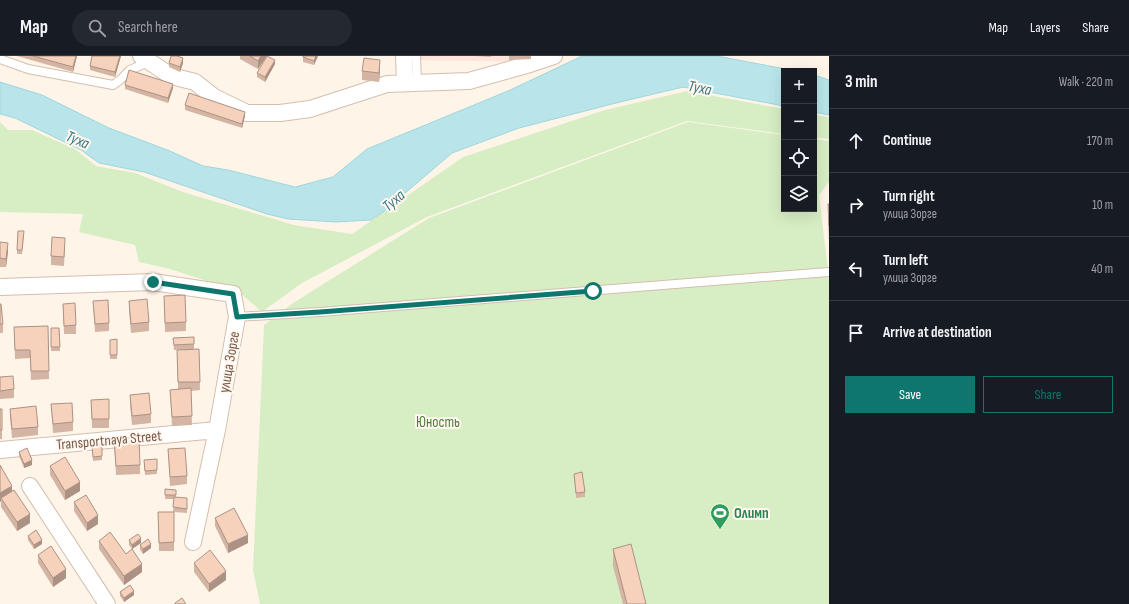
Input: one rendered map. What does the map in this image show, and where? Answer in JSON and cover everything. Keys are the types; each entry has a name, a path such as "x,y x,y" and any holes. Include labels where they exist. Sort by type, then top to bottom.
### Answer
{"street":[{"path":"404,56 411,83"},
{"path":"145,59 171,76 195,82 214,97 247,113 280,113 310,109 388,84 468,81 554,56"},
{"name":"улица Зорге","path":"0,287 153,282 233,294 237,317 217,430 193,542"},
{"name":"Transportnaya Street","path":"0,450 217,430"},
{"path":"30,486 107,604"}],"lane":[{"path":"411,83 416,56"},
{"path":"0,59 28,69 113,85 145,59"},
{"path":"237,317 320,312 829,272"}],"shaded area":[{"path":"409,56 543,56 526,62 410,60"}],"green space":[{"path":"687,91 781,108 781,134 687,121 427,217 302,283 262,312 238,291 170,269 139,262 135,245 79,232 83,214 0,212 0,122 8,130 32,130 75,149 96,166 135,173 183,192 294,225 352,234 463,157 605,110"},
{"path":"817,115 829,117 829,139 817,137"},
{"name":"Юность","path":"688,122 781,135 781,212 817,212 817,139 829,141 829,182 819,195 829,279 829,604 260,604 253,570 264,325 293,303 429,218"}],"water":[{"name":"Туха","path":"582,56 717,56 781,68 781,105 683,87 519,128 452,153 383,212 371,220 336,222 288,219 267,214 144,172 99,163 81,150 15,118 0,114 0,82 42,95 109,128 170,151 203,166 228,170 295,187 333,177 367,149 508,91"},
{"path":"817,76 829,80 829,115 817,113"}],"building":[{"path":"33,56 76,56 73,67"},
{"path":"92,56 120,56 115,72 90,66"},
{"path":"171,56 183,58 180,67 169,63"},
{"path":"250,56 261,56 258,61"},
{"path":"267,56 275,60 265,77 257,73"},
{"path":"303,56 316,56 314,61"},
{"path":"364,58 380,60 379,73 362,71"},
{"path":"129,70 173,84 168,98 125,85"},
{"path":"189,93 245,112 242,124 185,105"},
{"path":"828,204 829,204 829,226"},
{"path":"18,231 24,231 22,250 17,250"},
{"path":"52,237 65,238 64,257 51,256"},
{"path":"0,242 8,243 6,259 0,258"},
{"path":"185,295 186,322 165,323 164,296"},
{"path":"147,299 149,322 131,324 129,301"},
{"path":"108,300 109,323 95,324 93,301"},
{"path":"75,303 76,325 64,326 63,304"},
{"path":"1,304 3,324 0,324"},
{"path":"48,326 49,371 31,371 30,350 15,350 14,327"},
{"path":"51,328 59,328 60,347 51,347"},
{"path":"194,337 194,344 174,345 173,338"},
{"path":"117,339 117,355 110,355 110,340"},
{"path":"199,349 200,382 178,382 177,350"},
{"path":"13,376 14,389 0,391 0,377"},
{"path":"191,388 192,416 172,417 170,390"},
{"path":"149,393 151,414 132,416 130,395"},
{"path":"109,399 109,419 92,419 91,400"},
{"path":"72,403 73,422 53,424 51,404"},
{"path":"36,406 38,427 12,429 10,409"},
{"path":"0,409 2,409 2,430 0,430"},
{"path":"139,437 140,465 116,466 114,439"},
{"path":"102,444 102,456 93,457 92,445"},
{"path":"27,448 32,460 24,464 19,452"},
{"path":"185,448 187,476 170,477 168,449"},
{"path":"65,457 80,482 65,491 50,466"},
{"path":"157,459 157,470 145,471 144,460"},
{"path":"0,465 12,486 0,493"},
{"path":"582,472 585,492 576,493 574,474"},
{"path":"165,489 176,490 176,495 165,495"},
{"path":"14,490 30,514 17,522 1,498"},
{"path":"86,495 98,515 87,523 74,502"},
{"path":"174,497 187,498 187,509 173,507"},
{"path":"234,508 248,535 228,544 215,518"},
{"path":"158,512 174,512 174,542 159,543"},
{"path":"36,530 42,540 34,545 28,536"},
{"path":"110,532 126,554 132,549 142,564 124,576 99,541"},
{"path":"138,534 141,538 132,545 129,540"},
{"path":"148,539 151,544 143,549 140,545"},
{"path":"631,544 646,604 627,604 613,549"},
{"path":"51,546 66,569 53,578 38,555"},
{"path":"210,550 226,571 209,584 194,563"},
{"path":"130,585 134,591 124,598 120,592"},
{"path":"182,598 186,604 175,604 175,603"}],"place":[{"name":"Олимп","path":"720,530"}],"route":[{"path":"153,282 233,294 237,317 593,291"}]}
